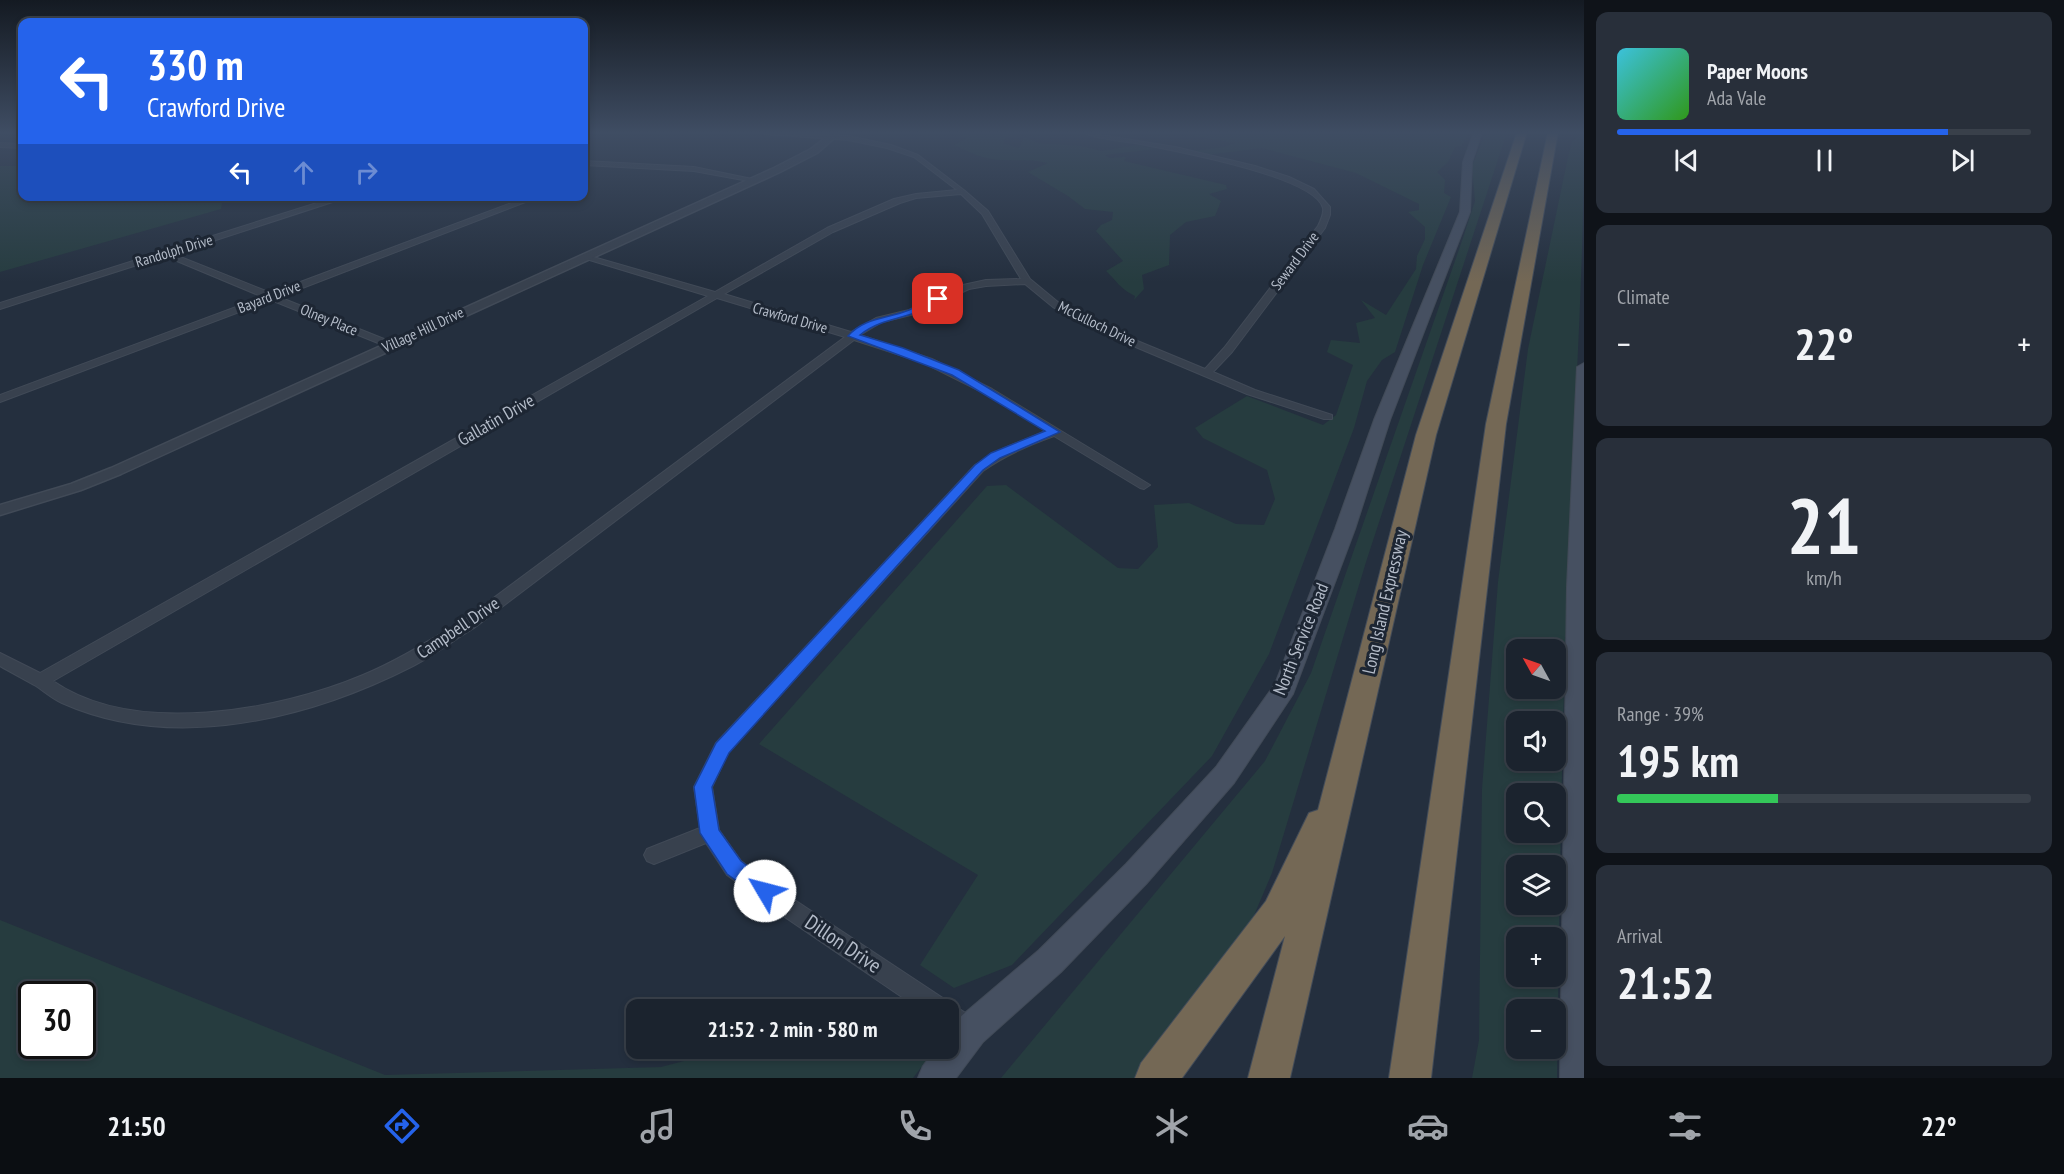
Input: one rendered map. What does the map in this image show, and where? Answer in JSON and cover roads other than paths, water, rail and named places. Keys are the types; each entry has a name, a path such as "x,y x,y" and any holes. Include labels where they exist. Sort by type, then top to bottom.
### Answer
{"highway":[{"name":"Long Island Expressway","path":"1269,1078 1426,435 1503,182"},
{"path":"1410,1078 1496,424 1542,182"},
{"path":"1156,1078 1279,914 1345,772"}],"main road":[{"name":"North Service Road","path":"935,1078 971,1030 1050,961 1143,866 1225,775 1285,688 1345,529 1382,420 1465,213 1467,182"},
{"path":"1577,1078 1577,587 1584,367"}],"street":[{"name":"Village Hill Drive","path":"0,510 76,487 116,471 749,182"},
{"name":"McCulloch Drive","path":"951,182 985,213 1027,280 1056,305 1079,318 1251,392 1328,417"},
{"name":"Seward Drive","path":"1207,373 1228,350 1322,226 1328,213 1325,203 1315,192 1295,182"},
{"name":"Gallatin Drive","path":"40,681 713,295 854,218 916,196 963,192"},
{"name":"Randolph Drive","path":"0,306 332,201"},
{"name":"Bayard Drive","path":"0,399 525,201"},
{"name":"Olney Place","path":"166,254 391,345"},
{"name":"Crawford Drive","path":"586,256 900,350 956,373 1144,485"},
{"name":"Campbell Drive","path":"0,659 70,700 117,713 162,720 216,719 272,710 331,694 406,662 469,624 863,328 879,320 912,312 966,287 1027,280"},
{"name":"Dillon Drive","path":"925,999 780,902 734,868 710,833 703,787 722,748 979,468 995,455 1054,432"},
{"path":"654,855 710,833"},
{"path":"959,1022 971,1030"}]}
